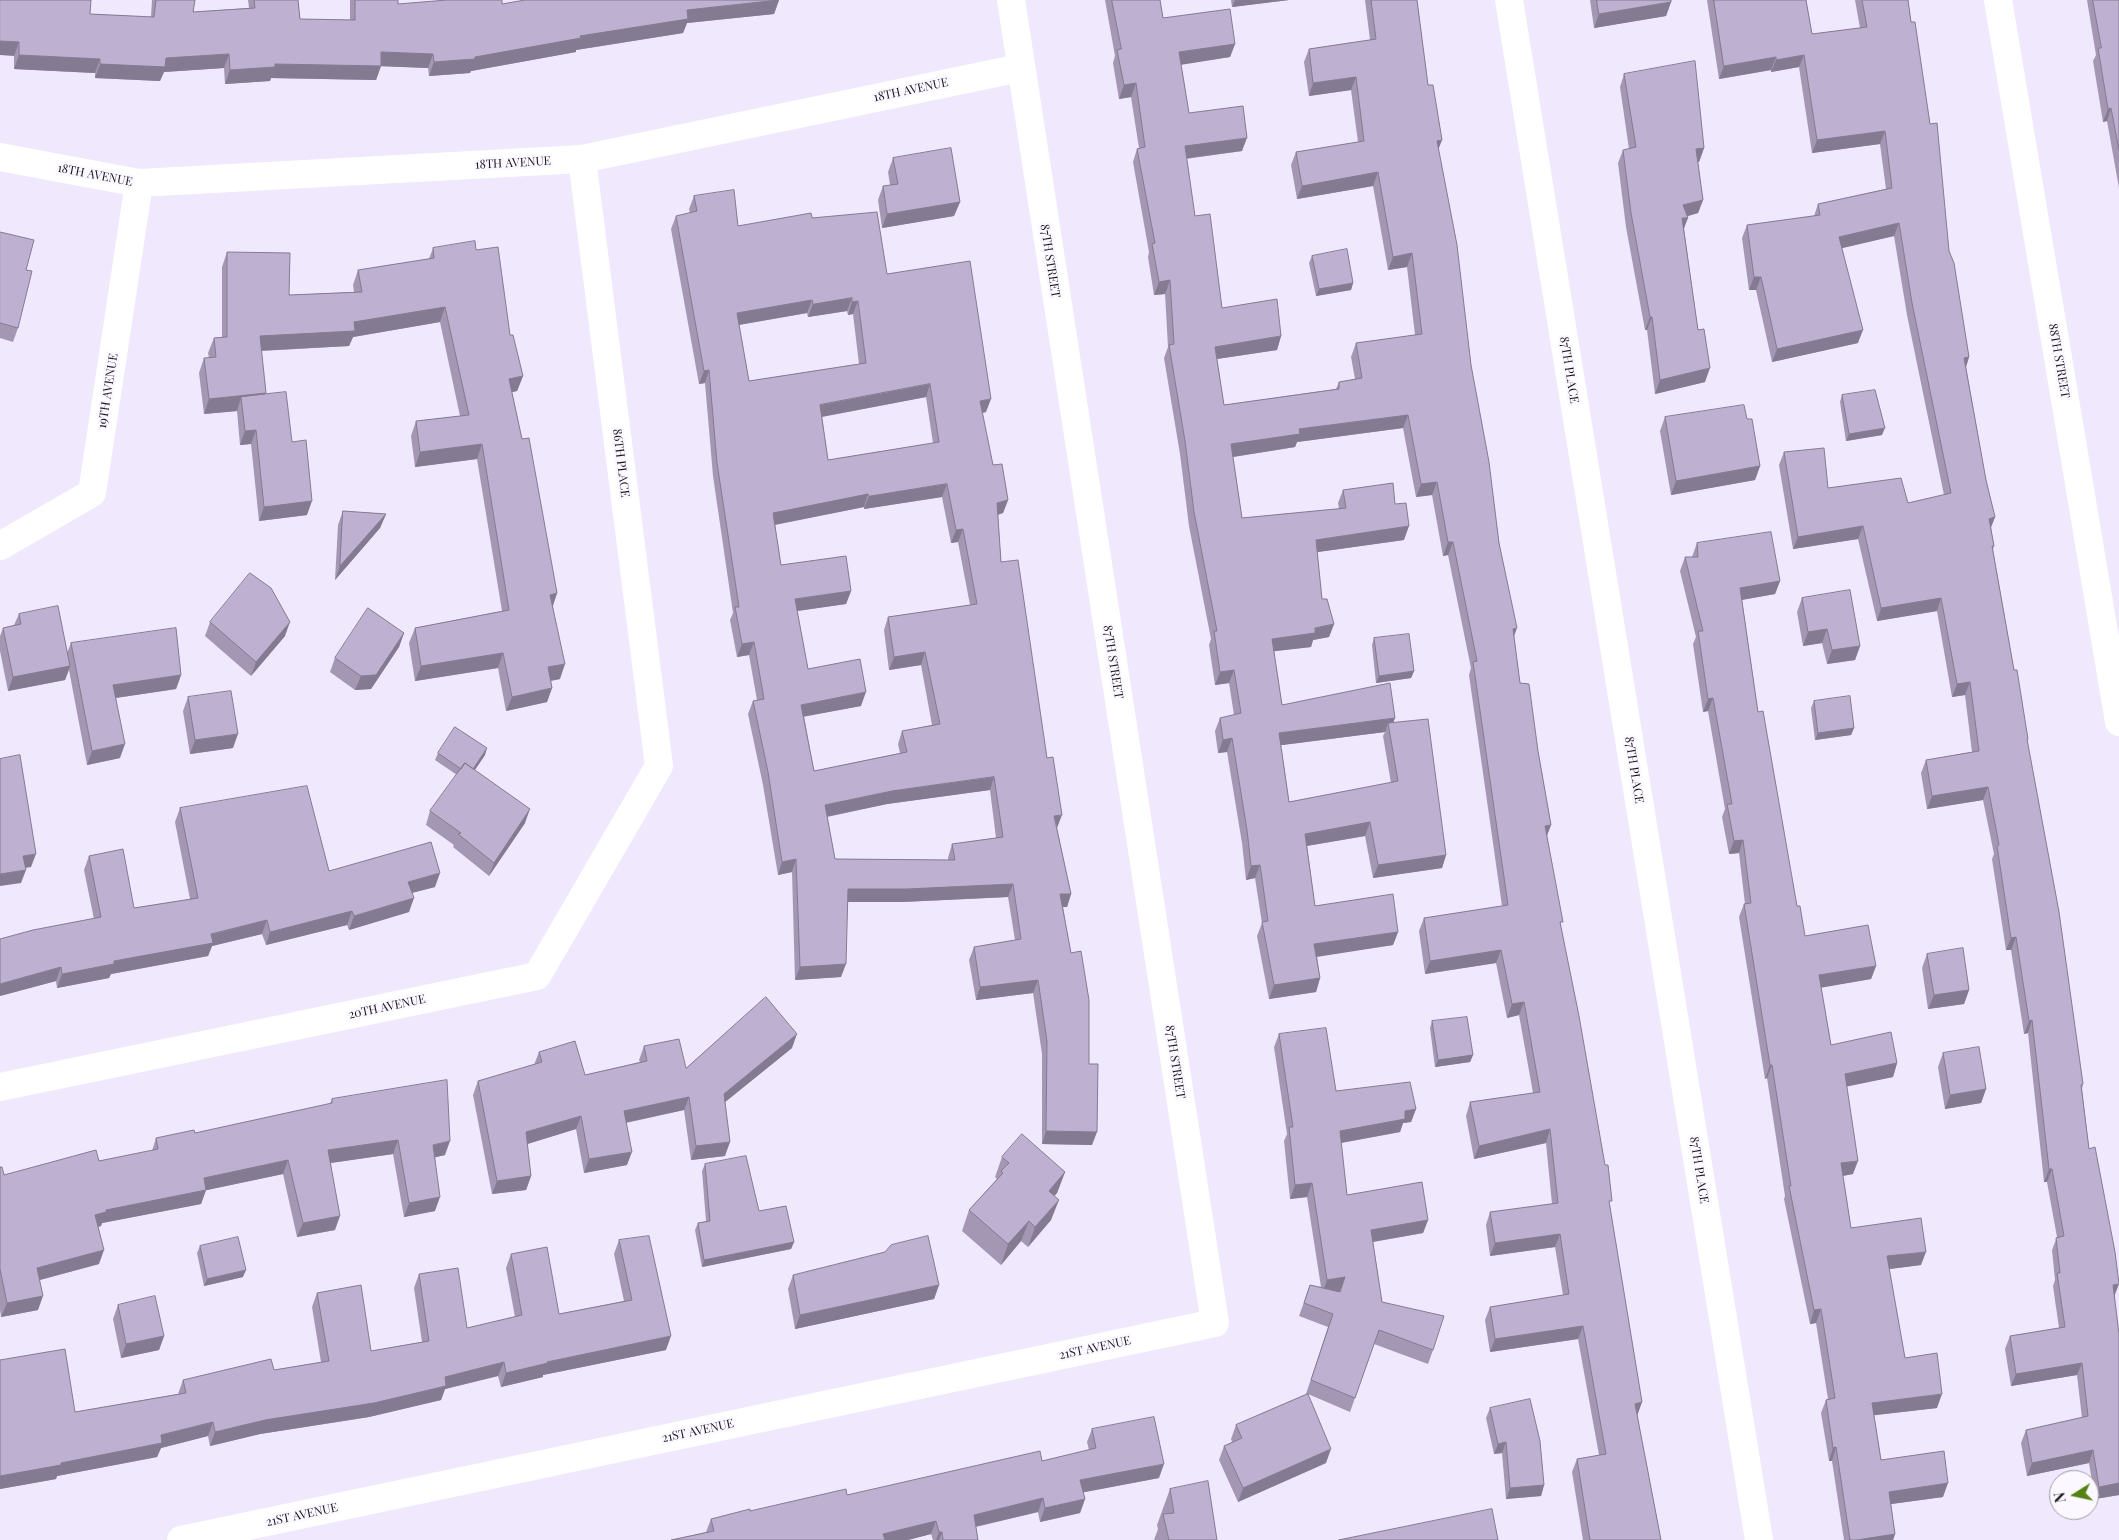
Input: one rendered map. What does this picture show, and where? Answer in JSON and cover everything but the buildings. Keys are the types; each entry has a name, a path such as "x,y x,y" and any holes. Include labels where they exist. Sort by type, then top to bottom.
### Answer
{"street":[{"name":"87TH STREET","path":"1011,0 1215,1323"},
{"name":"87TH PLACE","path":"1509,0 1759,1540"},
{"name":"88TH STREET","path":"1998,0 2119,722"},
{"name":"18TH AVENUE","path":"0,156 139,184 582,159 1020,68"},
{"name":"86TH PLACE","path":"582,159 659,766"},
{"name":"19TH AVENUE","path":"0,546 92,493 139,184"},
{"name":"20TH AVENUE","path":"0,1087 537,976 659,766"},
{"name":"21ST AVENUE","path":"181,1540 1215,1323"}]}
